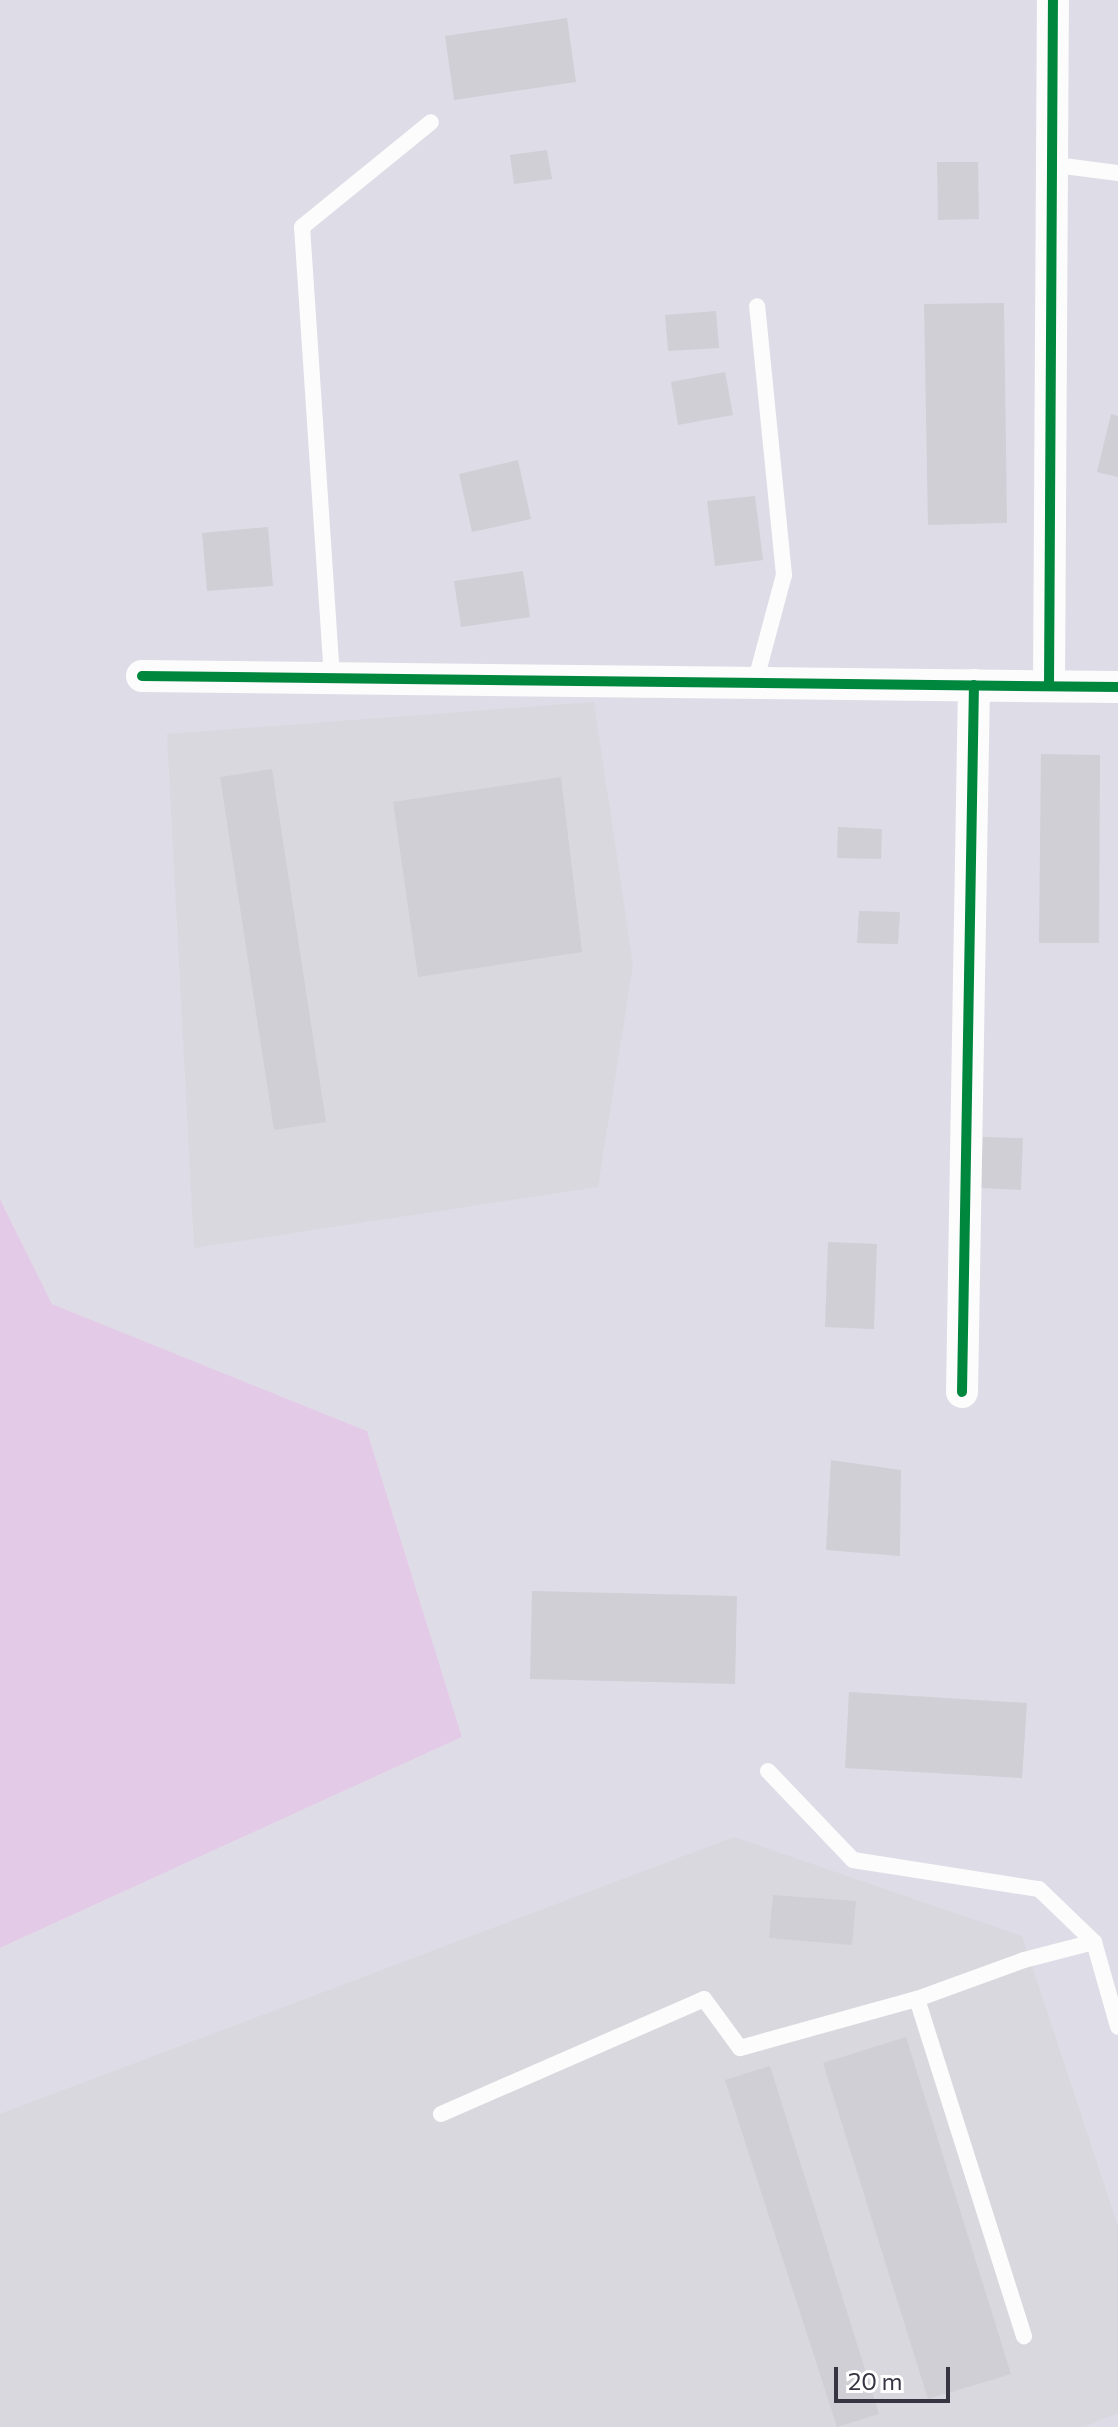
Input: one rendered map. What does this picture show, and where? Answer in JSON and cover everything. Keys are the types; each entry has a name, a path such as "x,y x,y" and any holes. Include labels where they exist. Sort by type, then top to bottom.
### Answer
{"street":[{"path":"1049,686 1056,165 1053,0"},
{"path":"142,676 1118,687"},
{"path":"962,1392 974,685"}],"lane":[{"path":"332,678 302,227 431,122"},
{"path":"1056,165 1118,173"},
{"path":"755,683 784,575 757,306"},
{"path":"768,1771 853,1860 1039,1889 1094,1942 1118,2027"},
{"path":"441,2114 704,1999 740,2048 917,1999 1024,1960 1094,1942"},
{"path":"917,1999 1024,2336"}],"shaded area":[{"path":"0,0 1118,0 1118,2427 0,2427 0,1948 462,1737 367,1431 52,1304 0,1199"},
{"path":"594,702 633,965 598,1187 194,1248 167,734"},
{"path":"0,1199 52,1304 367,1431 462,1737 0,1948"},
{"path":"734,1837 1022,1936 1118,2226 1118,2413 1084,2427 0,2427 0,2114"}],"building":[{"path":"567,18 576,82 454,100 445,36"},
{"path":"547,150 552,179 514,184 510,155"},
{"path":"937,162 978,162 979,219 938,220"},
{"path":"1004,303 1007,523 928,525 924,304"},
{"path":"716,311 719,348 668,351 665,315"},
{"path":"725,372 733,415 678,425 671,382"},
{"path":"1111,414 1118,416 1118,477 1097,472"},
{"path":"518,460 531,519 472,532 459,474"},
{"path":"755,496 763,560 715,566 707,501"},
{"path":"268,527 273,586 207,591 202,533"},
{"path":"523,571 530,617 461,627 454,581"},
{"path":"1041,754 1100,755 1099,943 1039,943"},
{"path":"272,769 326,1122 274,1130 220,777"},
{"path":"561,777 582,952 418,977 393,802"},
{"path":"838,827 882,829 881,859 837,858"},
{"path":"859,911 900,912 898,944 857,943"},
{"path":"983,1137 1023,1138 1021,1190 981,1188"},
{"path":"828,1242 877,1244 874,1329 825,1327"},
{"path":"831,1460 901,1470 900,1556 826,1550"},
{"path":"532,1591 737,1596 735,1684 530,1679"},
{"path":"849,1692 1027,1703 1022,1778 845,1768"},
{"path":"773,1895 856,1901 852,1945 769,1938"},
{"path":"906,2037 1011,2374 928,2399 823,2063"},
{"path":"770,2066 879,2414 837,2427 725,2080"}],"cycle path":[{"path":"1049,686 1053,0"},
{"path":"142,676 1118,687"},
{"path":"962,1392 974,685"}]}
